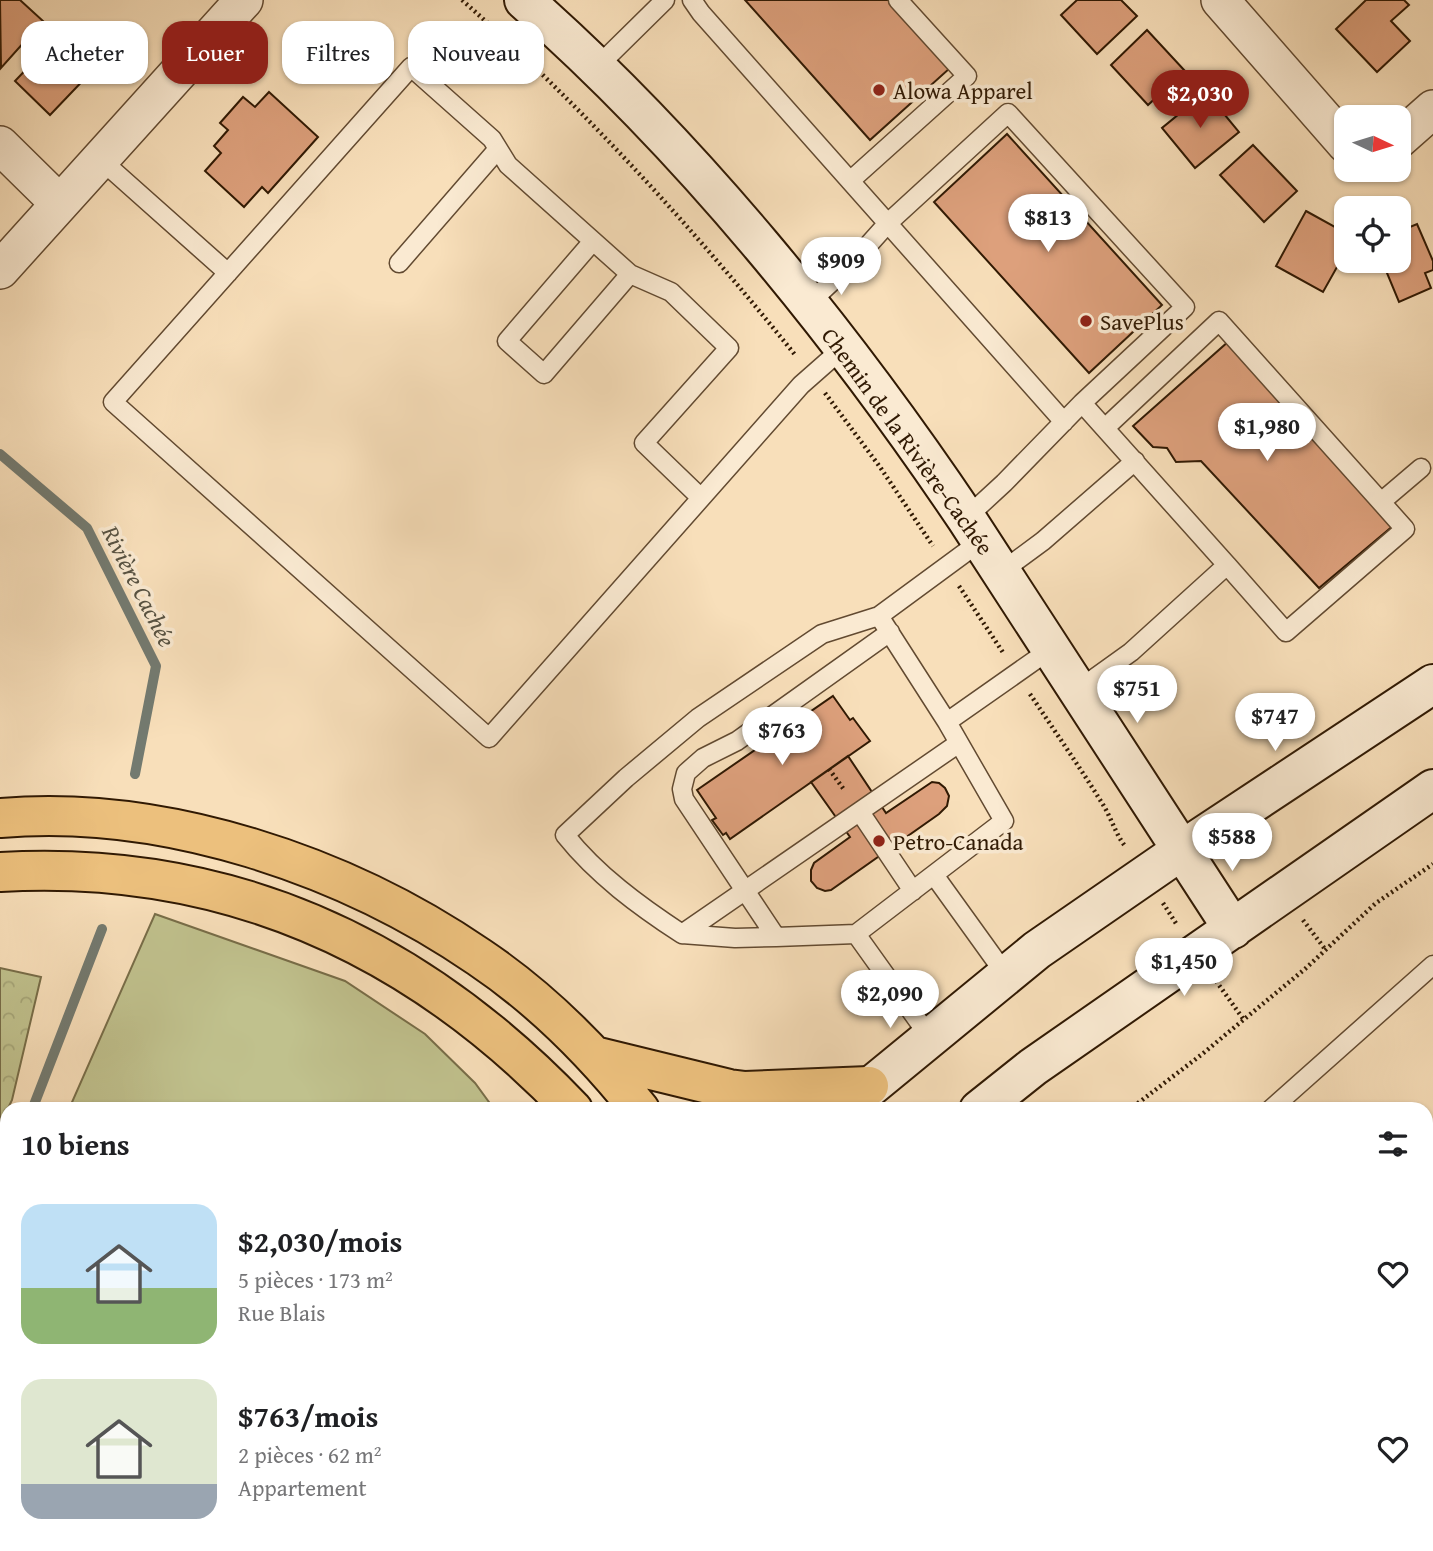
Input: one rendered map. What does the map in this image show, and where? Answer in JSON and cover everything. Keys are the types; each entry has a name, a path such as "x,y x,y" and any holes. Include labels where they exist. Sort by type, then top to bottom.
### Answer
{"highway":[{"path":"0,818 51,816 141,824 239,844 335,878 418,919 481,958 529,995 594,1056 633,1102"},
{"path":"0,872 39,869 86,871 201,888 274,910 336,934 400,968 467,1012 529,1065 565,1102"},
{"path":"594,1056 729,1089 856,1098"}],"street":[{"path":"0,270 244,0"},
{"name":"Chemin de la Rivière-Cachée","path":"524,0 596,68 687,162 808,303 843,348 920,451 1002,572 1233,929"},
{"path":"1220,0 1334,130"},
{"path":"1411,128 1433,109"},
{"path":"0,145 58,204"},
{"path":"856,1098 1037,950 1182,850 1433,684"},
{"path":"989,1102 1033,1067 1433,789"}],"lane":[{"path":"596,68 665,0"},
{"path":"692,0 1064,422"},
{"path":"850,181 967,76 898,0"},
{"path":"701,498 644,443 729,348 671,292 630,274 508,165 492,139 411,67 113,402 489,738 801,385 843,348"},
{"path":"808,303 854,261 888,223 1008,113 1185,307 1082,403 1004,483 973,530 878,616 822,634 698,719 625,778 565,835 608,879 647,911 682,934 735,938 856,934 1004,821 947,722 878,616"},
{"path":"399,263 498,149"},
{"path":"100,159 228,273"},
{"path":"593,241 507,341 534,366 544,374 630,274"},
{"path":"1082,403 1286,632 1405,529 1219,321 1105,428"},
{"path":"1002,572 1061,527 1135,461"},
{"path":"1381,502 1421,468"},
{"path":"1078,690 1131,652 1227,565"},
{"path":"776,937 747,889 684,799 682,789 686,773 703,758 737,741 890,632"},
{"path":"947,722 1051,649"},
{"path":"682,934 959,743"},
{"path":"860,812 913,891"},
{"path":"934,875 1006,975"},
{"path":"856,934 929,1036"},
{"path":"1279,1102 1433,965"}],"path":[{"name":"Chemin de la Rivière-Cachée","path":"462,0 504,37 628,160 734,281 802,364"},
{"name":"Chemin de la Rivière-Cachée","path":"820,387 925,533"},
{"path":"965,595 997,643"},
{"path":"1035,701 1107,810 1117,836"},
{"path":"1140,1102 1305,969 1376,903 1433,864"},
{"path":"1303,920 1325,949"},
{"path":"1215,979 1244,1020"}],"green space":[{"path":"155,914 345,981 425,1034 475,1083 489,1102 72,1102"},
{"path":"0,968 41,977 12,1100 0,1102"}],"building":[{"path":"0,0 20,0 43,21 21,21 21,46 1,68"},
{"path":"745,0 889,0 950,68 870,140"},
{"path":"1077,0 1121,0 1137,16 1097,54 1061,15"},
{"path":"1366,0 1404,0 1409,5 1391,21 1410,41 1377,72 1336,29"},
{"path":"1147,30 1185,71 1148,105 1111,65"},
{"path":"21,75 21,84 80,84 50,115 15,81"},
{"path":"269,92 318,137 268,193 262,187 244,207 205,171 221,153 214,146 228,130 220,123 243,97 255,107"},
{"path":"1206,92 1239,132 1195,168 1162,128"},
{"path":"1007,134 1162,305 1089,373 934,202"},
{"path":"1253,145 1297,191 1264,222 1220,175"},
{"path":"1306,211 1334,226 1334,272 1323,292 1276,266"},
{"path":"1417,224 1433,261 1433,270 1425,273 1431,288 1399,302 1387,273 1411,273 1411,227"},
{"path":"1229,341 1394,525 1319,588 1201,461 1176,462 1167,448 1153,447 1133,426"},
{"path":"833,696 850,720 853,718 870,741 730,839 726,833 723,835 712,820 716,818 697,790"},
{"path":"848,756 886,813 932,782 939,783 949,796 947,806 939,814 831,890 825,891 817,888 811,881 814,863 850,837 811,782"}],"waterway":[{"name":"Rivière Cachée","path":"0,454 87,528 156,666 135,774"},
{"name":"Rivière Cachée","path":"35,1102 102,929"}],"place":[{"name":"Alowa Apparel","path":"879,90"},
{"name":"SavePlus","path":"1086,321"},
{"name":"Petro-Canada","path":"879,841"}]}
